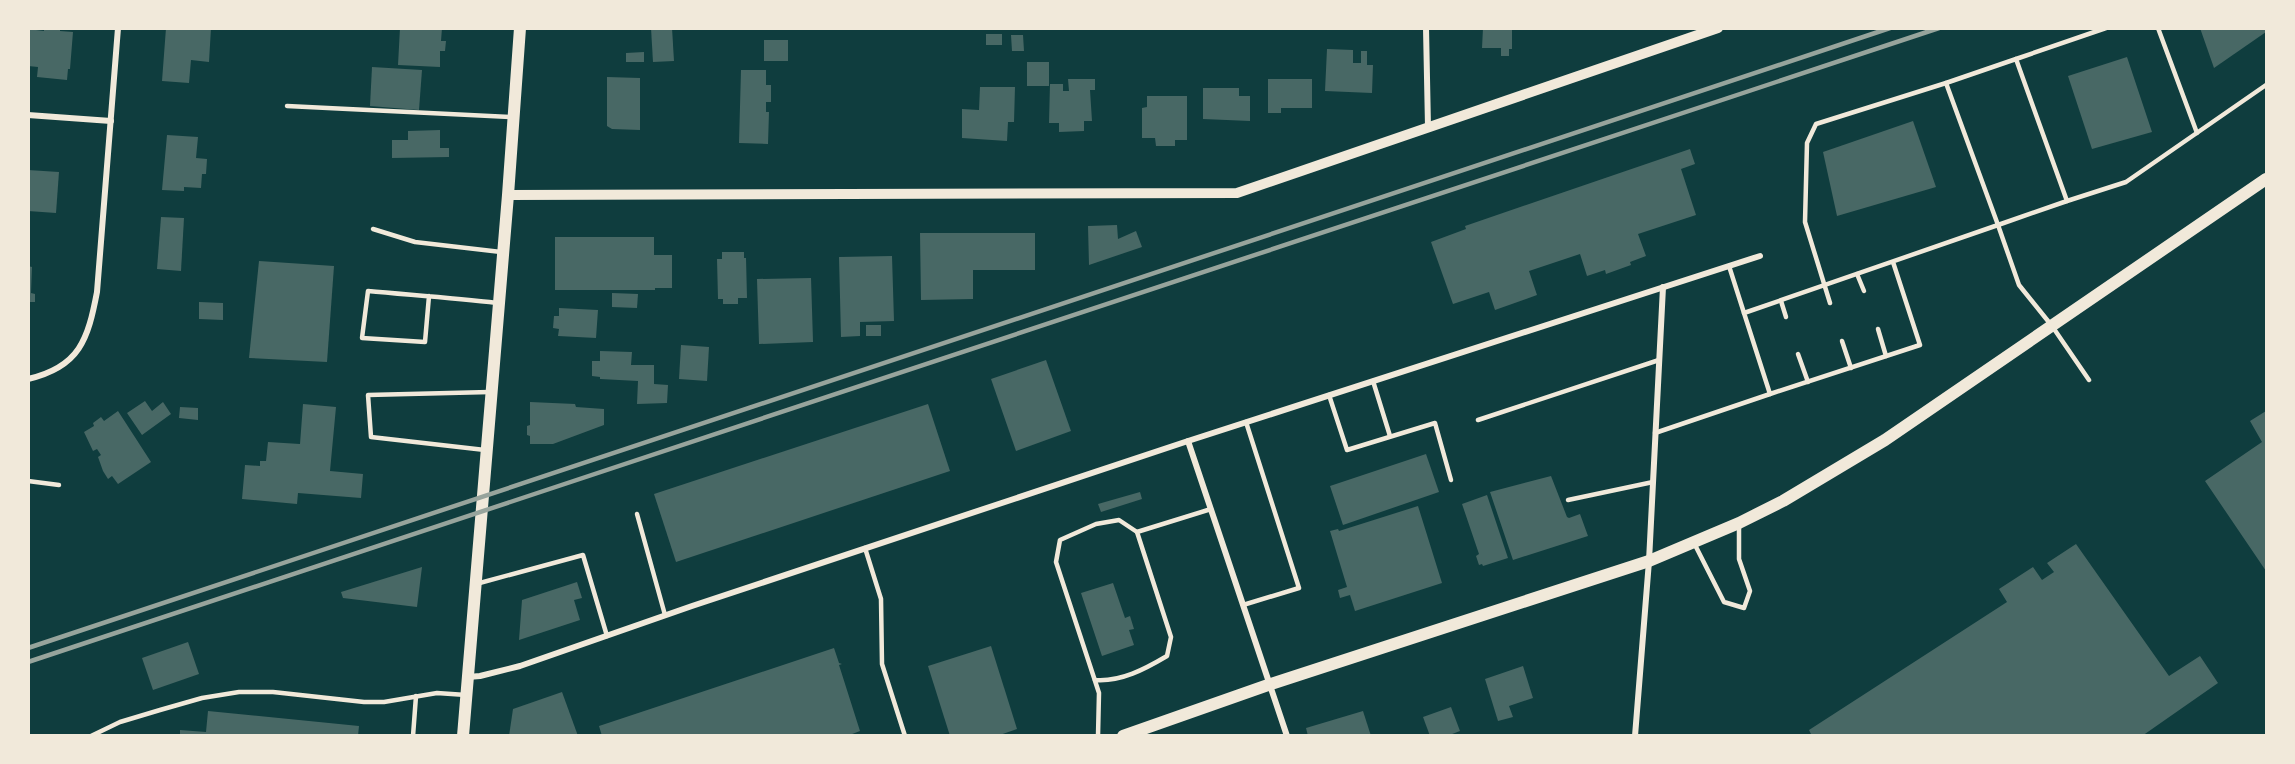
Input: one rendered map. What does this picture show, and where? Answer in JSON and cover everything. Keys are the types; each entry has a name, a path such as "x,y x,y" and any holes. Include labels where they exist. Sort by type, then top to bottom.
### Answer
{"main road":[{"path":"463,735 500,303 520,28"},
{"path":"1123,735 1270,684 1648,561 1739,523 1783,501 1886,440 2266,179"}],"street":[{"path":"28,379 50,374 80,350 91,326 97,292 118,28"},
{"path":"1426,28 1428,127"},
{"path":"508,195 1237,193 1718,28"},
{"path":"28,115 111,121"},
{"path":"467,677 520,666 864,548 1760,256"},
{"path":"1635,735 1653,482 1663,287"},
{"path":"1188,441 1287,735"}],"lane":[{"path":"1830,303 1805,222 1807,143 1816,124 1946,83 2106,28"},
{"path":"2158,28 2197,133"},
{"path":"2016,59 2067,201"},
{"path":"1946,83 2019,285 2052,326 2089,380"},
{"path":"1744,314 2126,182 2266,85"},
{"path":"287,106 514,117"},
{"path":"373,229 415,242 504,252"},
{"path":"1655,433 1920,345 1893,262"},
{"path":"1729,266 1770,394"},
{"path":"1857,274 1864,291"},
{"path":"429,296 425,342 362,338 368,291 429,296 500,303"},
{"path":"1781,301 1786,316"},
{"path":"1878,329 1886,356"},
{"path":"1842,341 1851,368"},
{"path":"1798,354 1808,382"},
{"path":"1478,420 1659,360"},
{"path":"1373,381 1390,436"},
{"path":"488,450 370,437 368,395 492,392"},
{"path":"1329,395 1347,450 1435,423 1451,480"},
{"path":"1244,605 1299,588 1246,422"},
{"path":"28,481 59,484"},
{"path":"1568,500 1653,482"},
{"path":"1137,532 1211,509"},
{"path":"637,514 665,615"},
{"path":"1095,680 1110,681 1144,669 1167,656 1171,637 1137,532 1119,520 1096,524 1060,540 1056,562 1099,693 1098,735"},
{"path":"1694,543 1724,602 1744,608 1750,591 1739,559 1739,523"},
{"path":"864,548 881,598 882,664 905,735"},
{"path":"476,584 583,555 607,636"},
{"path":"90,735 120,722 160,710 202,698 239,692 273,692 364,702 384,702 436,693 466,695"},
{"path":"413,735 416,696"}],"building":[{"path":"44,28 60,28 60,31 73,32 67,80 37,77 38,67 28,66 28,29 44,31"},
{"path":"166,28 211,28 209,62 191,60 189,83 162,81"},
{"path":"400,28 442,28 441,41 446,41 445,51 440,51 440,67 398,65"},
{"path":"651,28 672,28 674,61 653,62"},
{"path":"1483,28 1512,28 1512,49 1509,49 1509,56 1501,56 1501,48 1482,48"},
{"path":"2200,28 2266,28 2266,32 2214,68"},
{"path":"986,34 1002,34 1002,45 986,45"},
{"path":"1011,35 1023,35 1024,51 1012,51"},
{"path":"764,40 788,40 788,61 764,61"},
{"path":"1327,49 1353,50 1353,63 1361,63 1361,51 1367,51 1367,65 1373,65 1372,93 1325,91"},
{"path":"644,52 644,62 626,62 626,53"},
{"path":"2127,57 2152,132 2092,149 2068,76"},
{"path":"1027,62 1049,62 1049,86 1027,86"},
{"path":"372,67 422,70 419,110 370,106"},
{"path":"741,70 766,70 766,85 771,85 771,102 766,102 766,112 769,112 768,144 739,143"},
{"path":"607,77 640,78 640,130 612,129 607,126"},
{"path":"1068,79 1095,79 1095,90 1090,90 1092,121 1084,121 1084,131 1059,132 1059,123 1049,123 1050,84 1063,84 1063,91 1069,91"},
{"path":"1268,79 1312,79 1312,108 1281,108 1281,113 1268,113"},
{"path":"980,87 1015,87 1014,122 1008,122 1007,141 962,138 962,109 979,110"},
{"path":"1203,88 1239,88 1239,96 1250,96 1250,121 1203,119"},
{"path":"1147,96 1187,96 1187,140 1175,140 1175,146 1156,146 1155,138 1142,138 1142,108 1147,107"},
{"path":"1913,121 1936,187 1837,216 1823,152"},
{"path":"440,130 440,148 449,148 449,157 392,158 392,140 408,140 408,131"},
{"path":"167,135 198,137 196,158 207,159 206,174 202,174 201,188 184,187 184,191 162,190"},
{"path":"1690,149 1695,164 1681,169 1696,215 1638,234 1646,256 1630,262 1631,265 1606,274 1605,270 1587,276 1580,254 1529,271 1537,295 1495,310 1489,292 1453,304 1431,242 1466,229 1465,226"},
{"path":"28,170 59,172 56,213 28,211"},
{"path":"161,217 184,218 181,271 157,269"},
{"path":"1117,225 1118,239 1136,231 1142,247 1089,265 1088,226"},
{"path":"920,233 1035,233 1035,270 973,270 973,299 921,300"},
{"path":"555,237 654,237 654,255 672,255 672,288 555,290"},
{"path":"722,252 744,252 744,258 746,258 747,298 738,298 738,304 723,304 723,299 718,299 717,259 722,259"},
{"path":"892,256 894,321 860,322 860,336 841,337 839,257"},
{"path":"259,261 334,266 327,362 249,358"},
{"path":"28,266 32,267 31,293 35,294 35,302 28,302"},
{"path":"811,278 813,342 759,344 757,279"},
{"path":"612,293 638,294 637,308 612,307"},
{"path":"199,302 223,303 223,320 199,319"},
{"path":"559,308 598,310 596,338 558,336 559,329 553,328 554,316 559,316"},
{"path":"866,325 881,325 881,336 866,336"},
{"path":"681,345 709,347 707,381 679,379"},
{"path":"600,351 632,352 631,365 654,365 654,384 668,385 667,403 637,404 638,381 600,379 600,377 592,376 592,361 600,361"},
{"path":"1046,360 1071,431 1016,451 991,379"},
{"path":"145,401 152,411 163,402 171,414 142,435 127,413"},
{"path":"530,402 575,404 576,407 604,409 604,425 553,444 530,444 527,426 530,425"},
{"path":"303,404 336,407 330,471 363,474 361,498 298,493 297,504 242,499 245,465 260,466 260,461 266,461 268,442 300,444"},
{"path":"928,404 950,471 676,562 654,494"},
{"path":"180,407 198,408 198,420 179,418"},
{"path":"118,411 151,462 118,484 112,476 108,479 98,457 101,455 97,449 93,451 84,432 94,426 93,423 101,417 104,421"},
{"path":"2266,411 2266,571 2205,481 2262,442 2250,421"},
{"path":"1426,454 1439,492 1343,525 1330,486"},
{"path":"1551,476 1567,517 1580,514 1588,536 1513,560 1490,492"},
{"path":"1140,492 1142,499 1101,512 1098,504"},
{"path":"1487,495 1508,558 1483,566 1479,565 1476,556 1479,554 1462,504"},
{"path":"1418,506 1442,583 1355,611 1350,595 1340,598 1338,590 1347,587 1330,531 1338,529 1339,531"},
{"path":"2076,544 2169,676 2200,656 2218,683 2142,736 1812,736 1809,730 2007,602 1999,589 2033,567 2042,580 2054,572 2047,563"},
{"path":"422,567 417,607 343,598 341,592"},
{"path":"577,582 582,598 574,600 580,620 519,640 522,600"},
{"path":"1113,583 1125,618 1130,616 1134,629 1129,630 1134,645 1102,656 1081,593"},
{"path":"188,642 199,674 153,690 142,658"},
{"path":"991,646 1017,729 997,736 950,736 928,666"},
{"path":"834,648 839,663 842,664 839,665 860,731 847,736 602,736 599,726"},
{"path":"1523,666 1533,698 1509,706 1513,717 1498,721 1485,679"},
{"path":"562,692 578,736 509,736 513,709"},
{"path":"1451,707 1460,731 1447,736 1430,736 1423,717"},
{"path":"208,711 359,726 358,736 180,736 180,730 206,732"},
{"path":"1363,711 1371,736 1308,736 1306,728"}],"railway":[{"path":"28,648 1890,28"},
{"path":"28,662 1939,28"}]}
